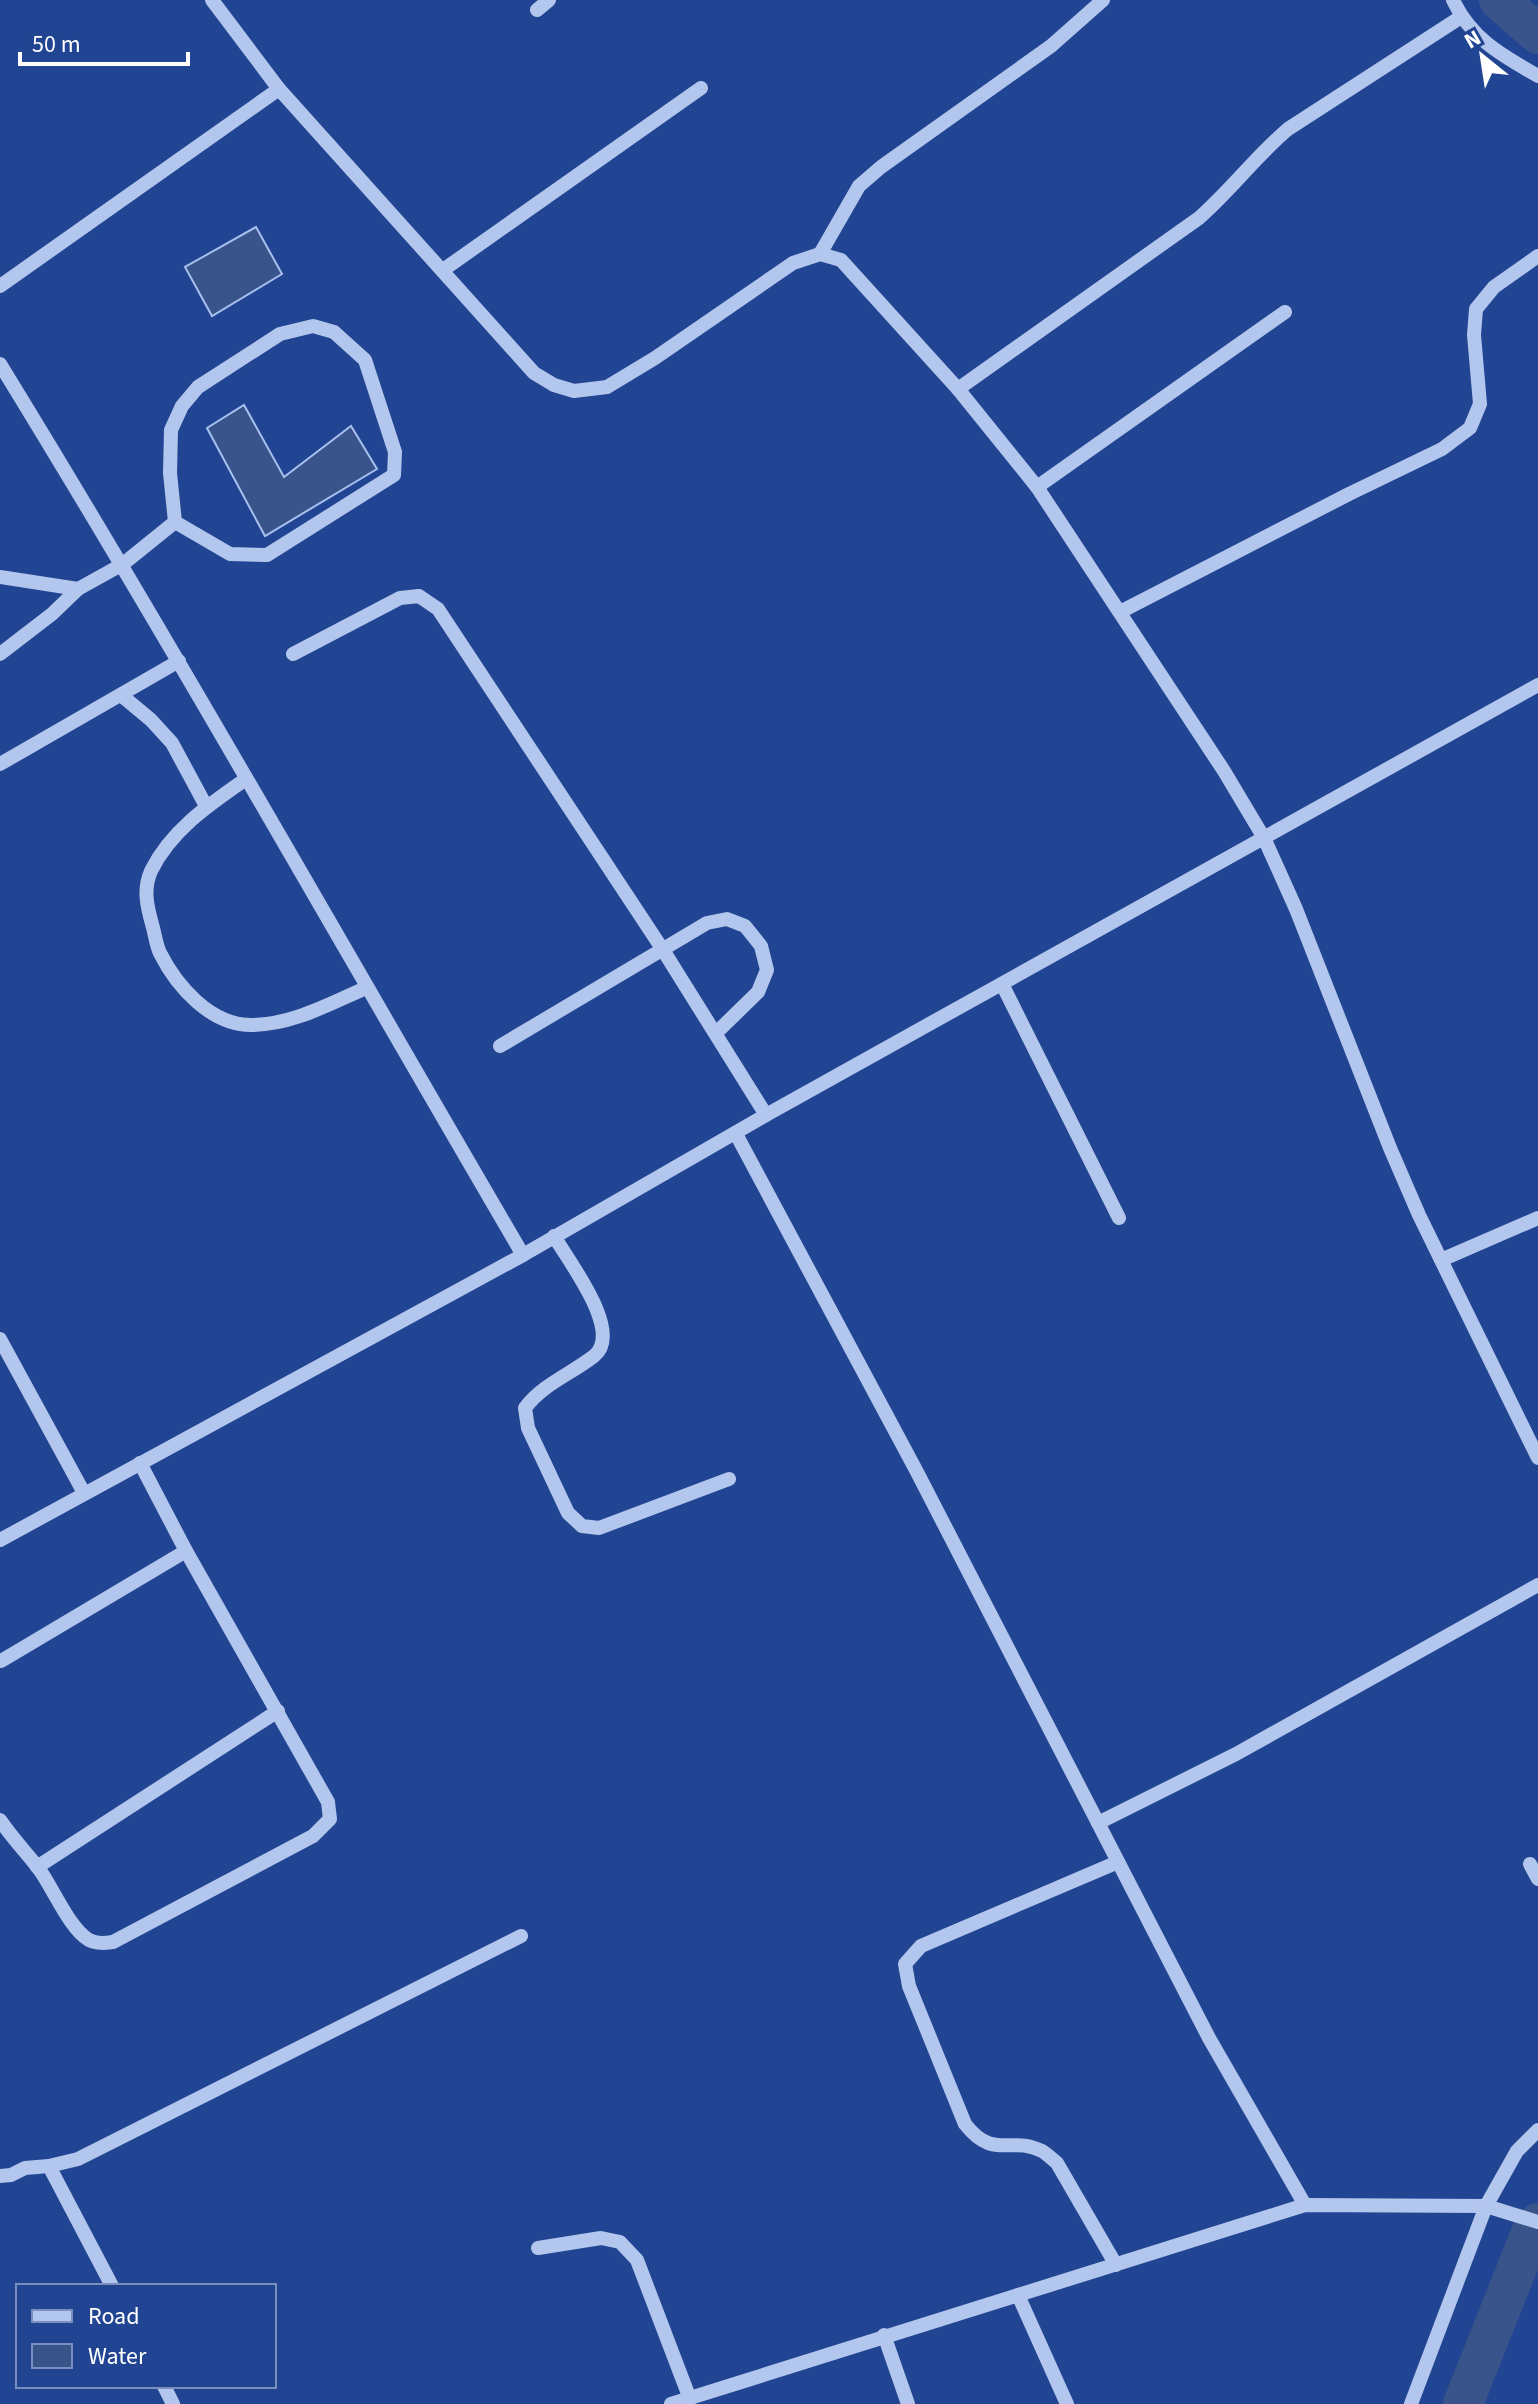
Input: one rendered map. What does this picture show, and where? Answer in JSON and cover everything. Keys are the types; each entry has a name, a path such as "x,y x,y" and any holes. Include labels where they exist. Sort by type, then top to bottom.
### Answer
{"street":[{"path":"212,0 279,89 534,373 554,385 574,391 607,387 655,358 793,263 820,254 841,260 958,389 1037,487 1224,771 1264,838 1296,909 1390,1148 1538,1458"},
{"path":"820,254 859,186 1051,46 1103,0"},
{"path":"1453,0 1461,17 1493,50 1538,76"},
{"path":"958,389 1199,218 1227,193 1263,150 1288,129 1461,17"},
{"path":"443,270 701,88"},
{"path":"0,286 279,89"},
{"path":"1120,612 1442,449 1470,428 1480,404 1474,335 1476,309 1494,287 1538,256"},
{"path":"1037,487 1285,312"},
{"path":"313,326 334,332 365,360 395,452 394,475 267,555 230,554 175,522 170,473 171,430 182,406 198,387 280,334 313,326"},
{"path":"0,364 123,564 523,1255"},
{"path":"0,654 52,614 78,589 123,564 175,522"},
{"path":"0,577 78,589"},
{"path":"293,654 400,598 419,596 438,609 663,950 766,1115"},
{"path":"0,764 179,661"},
{"path":"0,1540 523,1255 766,1115 1538,685"},
{"path":"121,695 172,743 206,806"},
{"path":"246,779 206,806 165,846 150,874 145,898 159,952 189,996 224,1020 247,1025 280,1024 366,988"},
{"path":"500,1046 707,923 727,919 745,926 761,946 767,970 758,992 716,1033"},
{"path":"1002,984 1119,1218"},
{"path":"736,1134 909,1458 1209,2038 1305,2205"},
{"path":"1441,1260 1538,1218"},
{"path":"554,1236 602,1317 605,1336 597,1354 536,1394 525,1408 528,1428 568,1513 582,1526 599,1528 729,1479"},
{"path":"0,1339 84,1493"},
{"path":"0,1820 37,1867 81,1933 92,1942 103,1944 113,1942 313,1836 330,1819 328,1802 186,1551 140,1463"},
{"path":"0,1658 186,1551"},
{"path":"1098,1823 1236,1754 1538,1585"},
{"path":"37,1867 278,1711"},
{"path":"1116,2265 1057,2163 1042,2151 1025,2146 991,2146 976,2138 965,2124 909,1986 905,1964 921,1946 1118,1862"},
{"path":"1530,1864 1538,1879"},
{"path":"6,2176 25,2168 78,2159 521,1936"},
{"path":"1411,2404 1517,2151 1538,2130"},
{"path":"49,2166 111,2284"},
{"path":"671,2404 1305,2205 1491,2208 1538,2222"},
{"path":"538,2248 601,2238 620,2242 637,2260 690,2399"},
{"path":"1018,2295 1067,2404"},
{"path":"884,2335 908,2404"}],"water":[{"path":"256,227 282,274 212,316 185,267"},
{"path":"244,405 284,477 351,426 377,469 265,536 207,428"}],"waterway":[{"path":"1499,0 1538,34"},
{"path":"1463,2404 1531,2233 1538,2223"}]}
